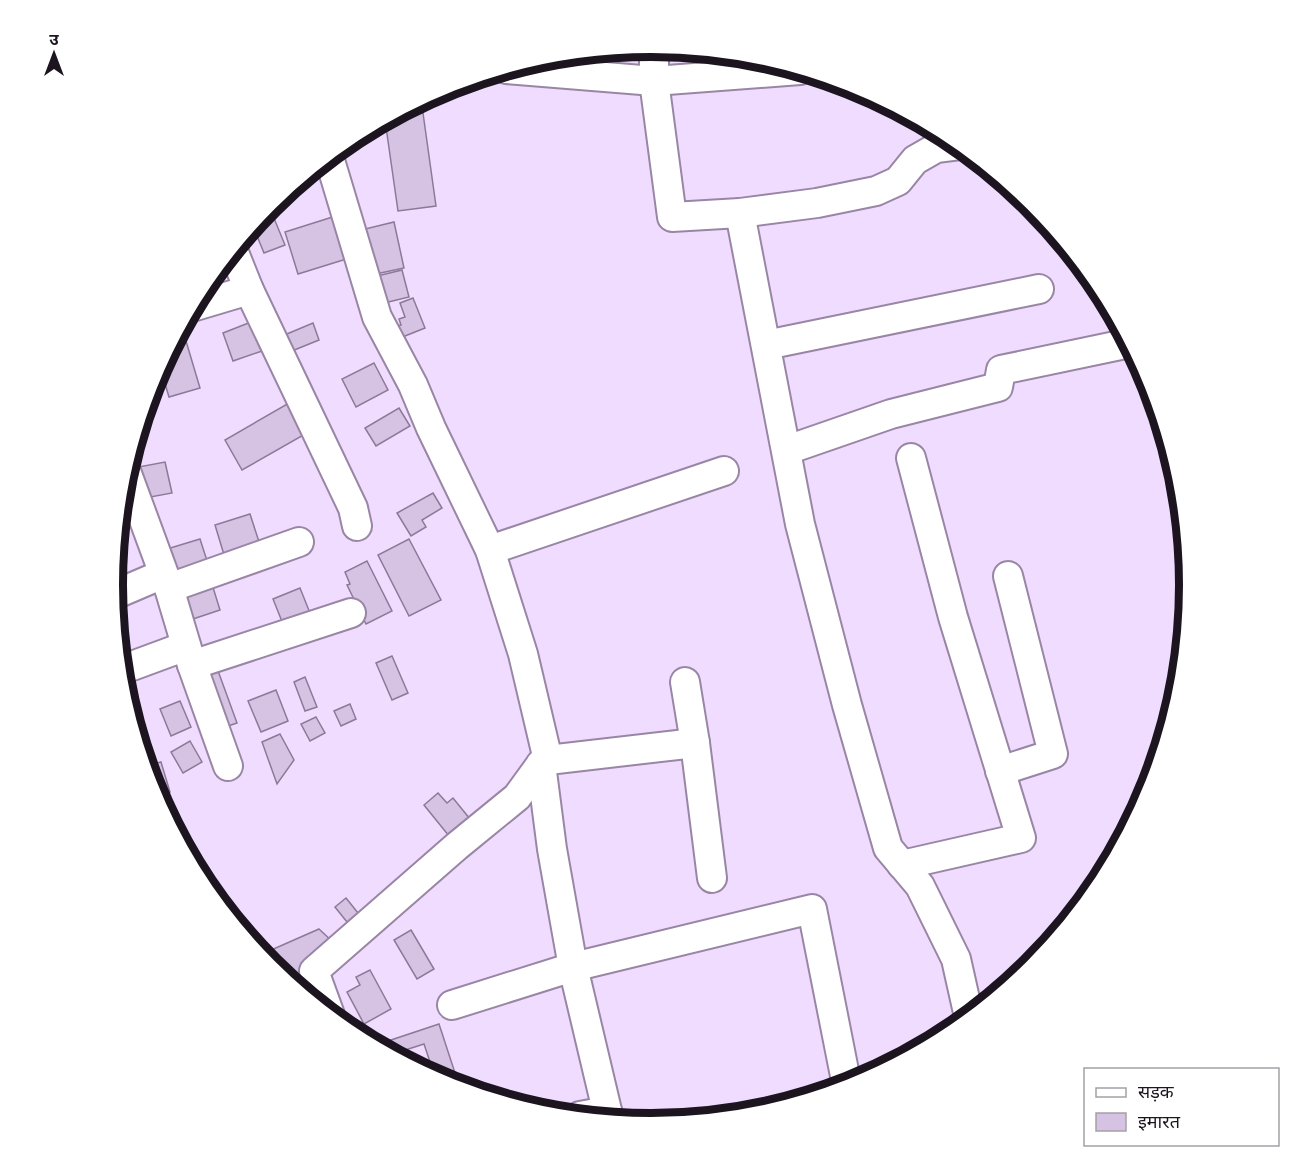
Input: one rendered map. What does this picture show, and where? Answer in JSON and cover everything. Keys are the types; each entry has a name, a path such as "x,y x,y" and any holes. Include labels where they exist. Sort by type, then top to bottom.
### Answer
{"street":[{"path":"654,57 654,81 672,217 740,213 817,203 876,191 898,181 915,160 936,148 946,147"},
{"path":"561,65 654,81 775,72"},
{"path":"331,166 377,316 490,550 523,654 544,762 552,849 597,1110"},
{"path":"740,213 800,524 847,705 888,848 920,886 956,959 974,1003"},
{"path":"237,259 249,290 353,508 357,526"},
{"path":"765,345 1039,289"},
{"path":"205,304 249,290"},
{"path":"787,450 891,414 998,387 1001,370 1122,345"},
{"path":"902,866 1021,838 953,617 911,458"},
{"path":"490,550 724,471"},
{"path":"132,491 166,581 189,656 228,766"},
{"path":"123,592 299,542"},
{"path":"1000,771 1053,754 1008,576"},
{"path":"130,668 189,656 351,613"},
{"path":"685,682 712,878"},
{"path":"324,999 314,971 457,846 517,797 544,762 695,743"},
{"path":"452,1005 573,967 813,909 845,1076"}],"building":[{"path":"423,113 436,206 398,211 386,128 412,114"},
{"path":"342,214 356,256 298,274 285,232"},
{"path":"273,217 285,245 264,253 257,235"},
{"path":"394,222 404,268 371,275 361,230"},
{"path":"402,270 409,297 380,304 373,277"},
{"path":"413,298 425,328 395,340 391,328 401,325 399,319 405,317 400,303"},
{"path":"251,322 262,351 233,361 223,333"},
{"path":"313,323 319,340 282,355 275,339"},
{"path":"186,341 200,388 169,397 164,382 183,342"},
{"path":"374,363 388,390 356,407 342,379"},
{"path":"289,403 307,433 242,470 225,440"},
{"path":"399,408 410,426 376,446 365,428"},
{"path":"165,462 172,493 140,499 135,477 137,467"},
{"path":"433,493 442,508 422,520 426,527 411,536 397,513"},
{"path":"250,514 261,548 225,558 215,525"},
{"path":"200,539 210,570 176,580 167,549"},
{"path":"409,539 441,600 409,616 378,555"},
{"path":"367,561 392,611 366,624 347,585 350,584 345,572"},
{"path":"211,581 220,610 187,621 178,592"},
{"path":"300,588 312,618 285,629 273,599"},
{"path":"392,656 408,693 392,700 376,663"},
{"path":"217,668 237,723 219,729 200,673"},
{"path":"305,677 317,707 305,711 294,682"},
{"path":"276,690 288,721 261,732 248,701"},
{"path":"180,701 191,727 171,736 160,709"},
{"path":"350,704 356,719 341,726 334,711"},
{"path":"316,717 325,733 310,741 301,724"},
{"path":"280,734 294,760 277,784 262,742"},
{"path":"190,741 202,762 183,773 171,752"},
{"path":"161,762 170,792 167,793 155,764"},
{"path":"438,793 447,803 453,798 470,819 449,836 424,805"},
{"path":"346,898 358,913 347,922 335,907"},
{"path":"319,929 335,944 299,978 271,950"},
{"path":"411,930 434,969 417,979 394,940"},
{"path":"370,970 391,1009 364,1024 347,992 360,985 356,977"},
{"path":"439,1024 456,1075 431,1065 424,1044 403,1051 386,1042"}]}
